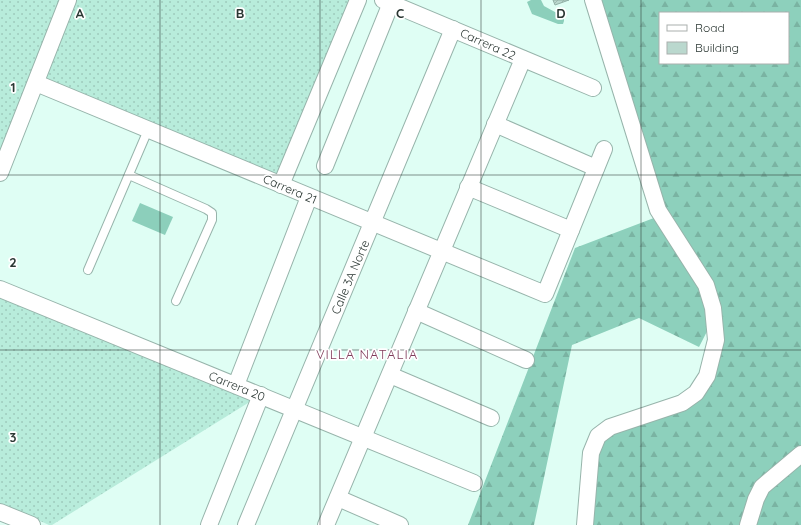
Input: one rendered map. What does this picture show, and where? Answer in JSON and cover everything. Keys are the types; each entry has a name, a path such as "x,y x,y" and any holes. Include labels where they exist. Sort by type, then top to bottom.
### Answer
{"street":[{"path":"0,173 68,0"},
{"path":"281,185 358,0"},
{"path":"585,525 591,454 598,436 610,427 682,404 696,393 707,376 716,340 712,308 706,285 658,210 593,0"},
{"path":"325,166 387,1"},
{"name":"Carrera 22","path":"387,1 593,88"},
{"name":"Calle 3A Norte","path":"246,525 454,29"},
{"path":"326,525 523,59"},
{"name":"Carrera 21","path":"36,83 544,294 571,230"},
{"path":"495,124 596,168"},
{"path":"468,187 571,230 604,149"},
{"path":"236,385 310,197"},
{"name":"Carrera 20","path":"0,289 474,483"},
{"path":"416,311 526,360"},
{"path":"390,375 491,418"},
{"path":"209,525 261,395"},
{"path":"748,525 756,499 762,487 801,454"},
{"path":"338,498 400,525"},
{"path":"5,517 32,525"}],"lane":[{"path":"88,270 148,130"},
{"path":"129,175 212,213 212,220 176,301"}],"shaded area":[{"path":"0,0 358,0 281,185 36,83 0,173"},
{"path":"531,0 541,0 544,6 564,17 563,24 558,24 532,14 527,2"},
{"path":"140,203 173,217 165,235 132,221"},
{"path":"0,289 261,395 52,525 49,525 0,503"}],"green space":[{"path":"585,0 801,0 801,525 591,525 596,455 602,440 613,432 700,396 718,310 699,347 639,318 572,345 534,525 468,525 575,248 667,213"}],"building":[{"path":"553,0 569,0 555,5"}],"district":[{"name":"VILLA NATALIA","path":"367,354"}]}
